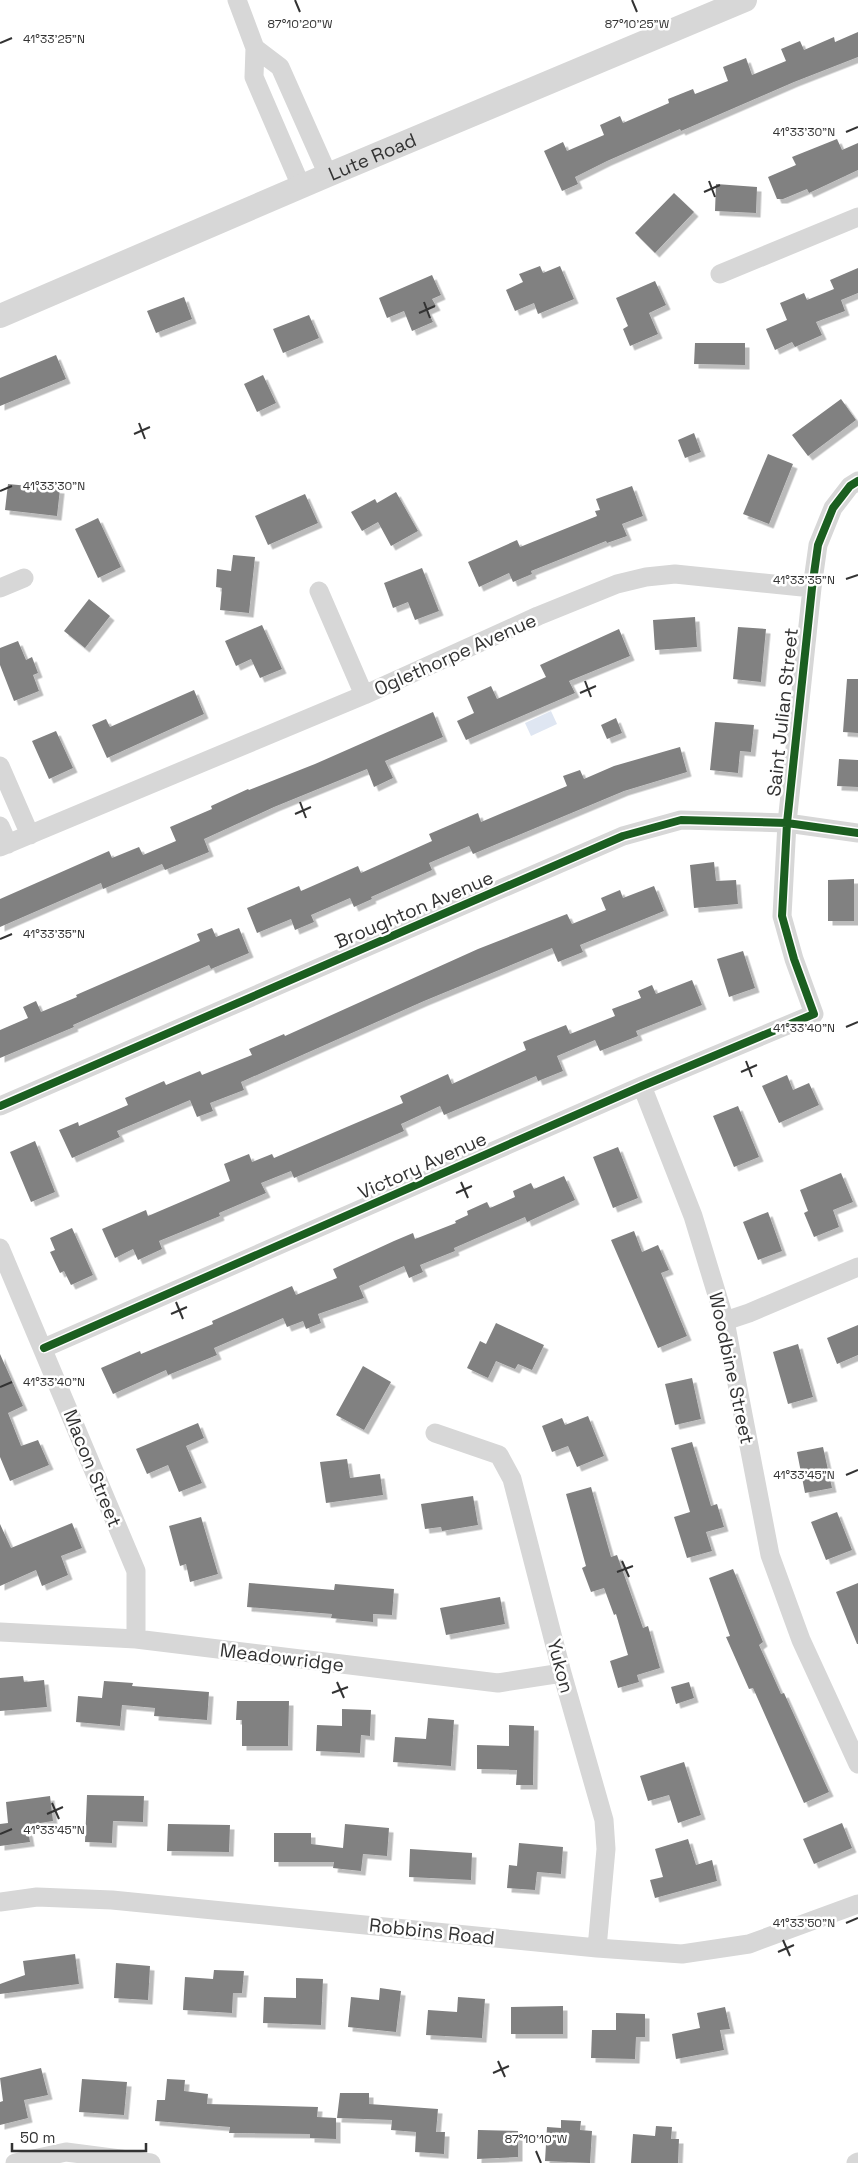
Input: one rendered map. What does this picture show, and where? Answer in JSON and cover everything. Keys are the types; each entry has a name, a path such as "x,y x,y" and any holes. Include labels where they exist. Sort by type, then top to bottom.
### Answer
{"street":[{"path":"237,0 255,48 254,77 302,186"},
{"name":"Lute Road","path":"0,316 302,186 745,0"},
{"path":"255,48 280,67 328,175"},
{"path":"720,274 858,217"},
{"path":"812,588 818,545 833,508 850,486 858,481"},
{"name":"Oglethorpe Avenue","path":"4,846 364,695 538,616 617,584 646,577 675,574 812,588"},
{"path":"0,588 24,578"},
{"name":"Saint Julian Street","path":"812,588 787,823 782,916 794,959 814,1014"},
{"path":"319,591 364,695"},
{"path":"0,766 30,835"},
{"name":"Broughton Avenue","path":"0,1106 623,836 680,820 787,823 858,834"},
{"path":"0,826 4,846"},
{"name":"Victory Avenue","path":"44,1348 642,1086 814,1014"},
{"name":"Woodbine Street","path":"642,1086 693,1216 725,1321 770,1555 801,1640 858,1764"},
{"name":"Macon Street","path":"0,1248 44,1348 136,1572 136,1639"},
{"path":"725,1321 749,1313 858,1267"},
{"name":"Yukon","path":"435,1433 499,1456 512,1479 562,1673 604,1820 606,1849 597,1948"},
{"name":"Meadowridge","path":"0,1632 136,1639 498,1683 562,1673"},
{"name":"Robbins Road","path":"0,1902 37,1897 112,1900 597,1948 682,1954 749,1944 858,1904"},
{"path":"15,2163 66,2152 151,2163"}],"shaded area":[{"path":"551,711 557,724 531,736 525,723"}],"building":[{"path":"858,32 858,57 794,82 681,131 680,129 607,161 575,177 578,184 562,191 544,151 563,142 567,151 604,135 600,125 620,116 623,123 669,103 668,99 693,89 695,94 728,81 723,67 746,58 752,75 786,61 781,49 800,41 804,50 834,37 835,42"},
{"path":"837,139 842,150 858,143 858,170 809,193 807,189 783,199 777,199 768,177 796,165 792,157"},
{"path":"716,184 757,187 756,213 715,211"},
{"path":"674,193 694,212 655,253 635,233"},
{"path":"540,266 543,273 560,266 574,299 538,314 534,303 515,311 506,290 523,282 519,274"},
{"path":"858,268 858,293 841,300 845,311 816,322 822,335 795,347 792,342 775,350 766,329 787,320 780,303 804,293 807,300 834,289 830,280"},
{"path":"432,275 441,295 432,299 436,306 427,310 433,322 412,331 404,311 387,318 379,298"},
{"path":"655,281 666,305 649,313 658,334 630,346 623,329 628,326 616,298"},
{"path":"184,297 192,319 156,333 147,311"},
{"path":"309,315 319,338 283,353 273,329"},
{"path":"695,343 745,343 745,365 694,364"},
{"path":"56,355 66,379 0,406 0,378"},
{"path":"263,375 276,403 257,412 244,384"},
{"path":"841,399 856,420 808,456 792,435"},
{"path":"694,433 701,452 685,458 678,440"},
{"path":"768,454 793,464 769,524 743,514"},
{"path":"8,484 60,489 57,516 5,510"},
{"path":"632,486 643,516 622,524 627,536 607,543 606,541 531,571 532,574 513,582 509,573 479,587 468,562 517,540 520,547 597,516 595,511 600,510 596,499"},
{"path":"396,492 418,531 391,546 378,522 362,531 351,512 375,499 377,503"},
{"path":"305,494 318,523 268,545 255,516"},
{"path":"98,518 121,567 98,578 75,529"},
{"path":"233,555 255,557 249,613 220,610 222,588 216,587 217,569 231,571"},
{"path":"422,568 439,611 415,620 408,602 393,608 384,583"},
{"path":"89,599 110,616 85,648 64,631"},
{"path":"695,617 697,647 655,650 653,620"},
{"path":"262,625 282,669 260,678 251,659 236,666 225,641"},
{"path":"738,627 766,629 761,682 733,679"},
{"path":"619,629 630,656 569,681 575,693 466,740 457,721 474,713 467,697 491,686 497,699 546,677 540,665"},
{"path":"18,641 26,660 32,657 38,673 33,675 39,691 14,701 0,665 0,648"},
{"path":"847,679 858,679 858,733 843,732"},
{"path":"194,690 204,714 107,758 92,725 106,719 110,727"},
{"path":"433,712 443,737 385,761 393,778 374,787 367,769 274,807 204,839 209,852 165,870 162,864 103,889 101,883 0,927 0,899 109,851 112,858 139,847 143,855 176,841 170,827 212,809 211,806 248,789 315,764"},
{"path":"616,718 622,733 607,739 601,725"},
{"path":"715,722 754,725 751,752 740,751 738,773 710,770"},
{"path":"56,731 73,768 49,779 32,741"},
{"path":"680,747 687,772 624,791 473,854 469,846 429,863 432,870 371,897 372,899 354,907 350,898 311,915 314,922 295,930 291,919 257,933 247,908 299,886 301,891 358,866 361,873 432,841 429,834 478,813 481,822 567,786 563,776 580,770 584,779 614,766"},
{"path":"839,759 858,760 858,787 837,786"},
{"path":"714,862 716,881 736,880 738,904 694,908 690,865"},
{"path":"854,879 854,921 828,921 828,880"},
{"path":"654,886 664,911 580,945 583,952 558,962 552,948 424,1001 241,1082 244,1090 210,1103 213,1111 197,1117 190,1100 117,1131 120,1137 72,1158 59,1130 78,1122 79,1126 128,1105 125,1098 164,1081 166,1085 200,1071 202,1075 252,1055 249,1049 284,1034 285,1036 478,949 567,914 572,924 606,910 601,898 620,890 623,898"},
{"path":"212,928 216,937 239,928 249,953 211,969 209,965 73,1025 74,1027 0,1058 0,1030 28,1018 23,1007 36,1001 41,1012 77,997 76,995 200,941 197,934"},
{"path":"743,951 755,988 729,997 717,959"},
{"path":"692,980 702,1005 636,1031 638,1036 600,1051 595,1040 557,1056 563,1071 538,1081 536,1076 444,1115 440,1106 401,1124 404,1131 344,1157 294,1178 291,1171 261,1183 266,1193 219,1213 220,1216 159,1241 162,1249 138,1260 133,1249 115,1258 102,1229 146,1210 148,1216 230,1181 224,1164 249,1154 252,1162 272,1154 274,1158 403,1103 400,1096 448,1074 452,1084 526,1050 523,1042 566,1025 570,1034 615,1016 612,1009 641,998 638,991 652,985 656,994"},
{"path":"787,1075 793,1090 809,1083 819,1105 779,1123 762,1086"},
{"path":"738,1106 759,1157 734,1167 713,1116"},
{"path":"35,1141 55,1192 31,1202 10,1152"},
{"path":"618,1147 638,1198 613,1208 593,1157"},
{"path":"841,1173 853,1202 833,1210 839,1227 814,1237 804,1213 808,1211 800,1190"},
{"path":"564,1176 575,1200 527,1222 525,1217 454,1248 455,1251 420,1265 423,1272 409,1278 404,1266 359,1286 364,1298 318,1314 321,1323 306,1329 303,1321 287,1327 283,1318 214,1348 217,1355 168,1375 166,1370 113,1394 101,1368 140,1351 141,1354 213,1324 212,1321 292,1286 296,1295 337,1278 333,1269 394,1241 413,1233 415,1239 456,1223 455,1221 468,1215 467,1211 487,1202 490,1208 515,1197 513,1191 531,1183 534,1189"},
{"path":"768,1212 782,1251 758,1260 743,1222"},
{"path":"72,1228 93,1275 71,1285 64,1271 60,1273 50,1252 55,1250 50,1238"},
{"path":"634,1231 642,1252 658,1245 669,1270 661,1273 687,1336 658,1348 611,1240"},
{"path":"496,1323 544,1345 532,1370 518,1364 515,1369 496,1361 488,1378 467,1368 480,1341 486,1344"},
{"path":"858,1325 858,1355 837,1364 827,1338"},
{"path":"798,1344 813,1397 788,1404 773,1352"},
{"path":"0,1354 23,1406 8,1413 21,1446 38,1440 49,1465 10,1481 0,1457"},
{"path":"363,1366 391,1382 364,1430 336,1415"},
{"path":"692,1378 701,1419 675,1425 665,1384"},
{"path":"588,1416 604,1456 577,1467 568,1446 552,1452 542,1426 562,1418 565,1425"},
{"path":"198,1423 204,1438 186,1446 202,1483 179,1492 168,1465 147,1474 136,1449"},
{"path":"692,1442 711,1506 717,1504 724,1527 706,1532 712,1551 687,1558 674,1517 690,1512 671,1448"},
{"path":"823,1447 832,1488 805,1493 797,1452"},
{"path":"347,1459 350,1478 380,1474 383,1495 326,1503 320,1462"},
{"path":"591,1487 611,1557 617,1555 643,1628 648,1626 660,1668 637,1675 639,1682 618,1688 610,1661 628,1655 616,1614 614,1615 604,1588 591,1592 582,1568 586,1566 566,1494"},
{"path":"473,1496 478,1525 442,1531 441,1527 425,1529 421,1504"},
{"path":"837,1512 852,1550 826,1560 811,1522"},
{"path":"201,1517 218,1574 190,1582 186,1564 180,1566 169,1526"},
{"path":"72,1523 82,1548 61,1556 68,1575 42,1586 36,1570 0,1586 0,1524 11,1548"},
{"path":"733,1569 763,1642 759,1645 781,1694 784,1693 829,1792 804,1803 753,1688 749,1689 726,1637 730,1636 709,1578"},
{"path":"249,1583 334,1590 335,1584 394,1589 392,1615 373,1614 373,1622 331,1618 332,1614 247,1607"},
{"path":"858,1583 858,1644 857,1644 836,1592"},
{"path":"500,1597 505,1624 446,1635 440,1608"},
{"path":"23,1676 24,1682 44,1680 47,1707 0,1711 0,1678"},
{"path":"104,1681 133,1683 132,1686 209,1692 207,1720 154,1716 155,1708 122,1705 120,1726 76,1722 78,1696 102,1698"},
{"path":"689,1682 694,1698 676,1704 671,1687"},
{"path":"237,1701 289,1701 288,1746 242,1746 242,1720 236,1720"},
{"path":"342,1709 371,1710 370,1736 361,1735 360,1753 316,1751 317,1725 342,1726"},
{"path":"428,1718 454,1720 451,1766 393,1762 395,1737 426,1739"},
{"path":"509,1725 534,1726 533,1785 516,1785 517,1770 477,1769 477,1745 509,1746"},
{"path":"684,1762 701,1815 678,1823 669,1795 648,1801 640,1776"},
{"path":"87,1795 144,1796 143,1822 113,1821 112,1843 85,1842"},
{"path":"50,1796 53,1821 27,1825 30,1842 0,1846 0,1824 8,1823 6,1802"},
{"path":"842,1823 852,1848 814,1864 803,1839"},
{"path":"168,1824 230,1825 229,1852 167,1851"},
{"path":"345,1824 389,1828 387,1856 363,1854 361,1871 333,1868 334,1862 274,1862 274,1833 311,1833 311,1844 343,1848"},
{"path":"688,1839 696,1865 712,1860 717,1881 655,1898 650,1880 663,1877 655,1849"},
{"path":"519,1843 563,1847 561,1874 537,1872 535,1890 507,1888 509,1865 517,1866"},
{"path":"410,1849 472,1853 471,1880 409,1877"},
{"path":"75,1954 79,1984 0,1994 0,1984 25,1975 23,1961"},
{"path":"116,1963 150,1966 148,2000 114,1998"},
{"path":"214,1970 244,1971 242,1993 233,1993 232,2013 183,2010 185,1977 213,1979"},
{"path":"296,1978 323,1979 321,2025 263,2023 264,1997 296,1998"},
{"path":"380,1988 401,1991 396,2032 348,2027 351,1997 379,2000"},
{"path":"458,1997 485,1999 482,2038 426,2035 428,2010 457,2012"},
{"path":"563,2006 563,2034 511,2034 511,2007"},
{"path":"725,2007 730,2029 720,2030 724,2050 676,2059 672,2034 700,2028 697,2013"},
{"path":"616,2013 645,2014 645,2037 636,2037 635,2059 591,2058 592,2030 616,2030"},
{"path":"41,2068 48,2095 24,2100 28,2118 0,2125 0,2102 3,2101 0,2078"},
{"path":"82,2079 127,2082 124,2115 79,2112"},
{"path":"167,2079 185,2080 184,2091 208,2094 207,2104 318,2107 317,2117 336,2118 336,2139 310,2138 310,2134 229,2133 230,2127 155,2121 157,2100 165,2100"},
{"path":"340,2093 369,2093 369,2104 438,2109 436,2132 445,2132 444,2154 415,2152 416,2132 391,2130 392,2120 337,2118"},
{"path":"561,2120 581,2121 580,2130 592,2131 590,2163 545,2161 547,2127 561,2128"},
{"path":"656,2126 672,2127 671,2139 679,2139 678,2163 631,2163 633,2134 655,2136"},
{"path":"478,2130 518,2131 518,2157 477,2159"}],"cycle path":[{"path":"44,1348 642,1086 814,1014 794,959 782,916 787,823 818,545 833,508 850,486 858,481"},
{"path":"0,1106 623,836 681,820 787,823 858,833"}]}
